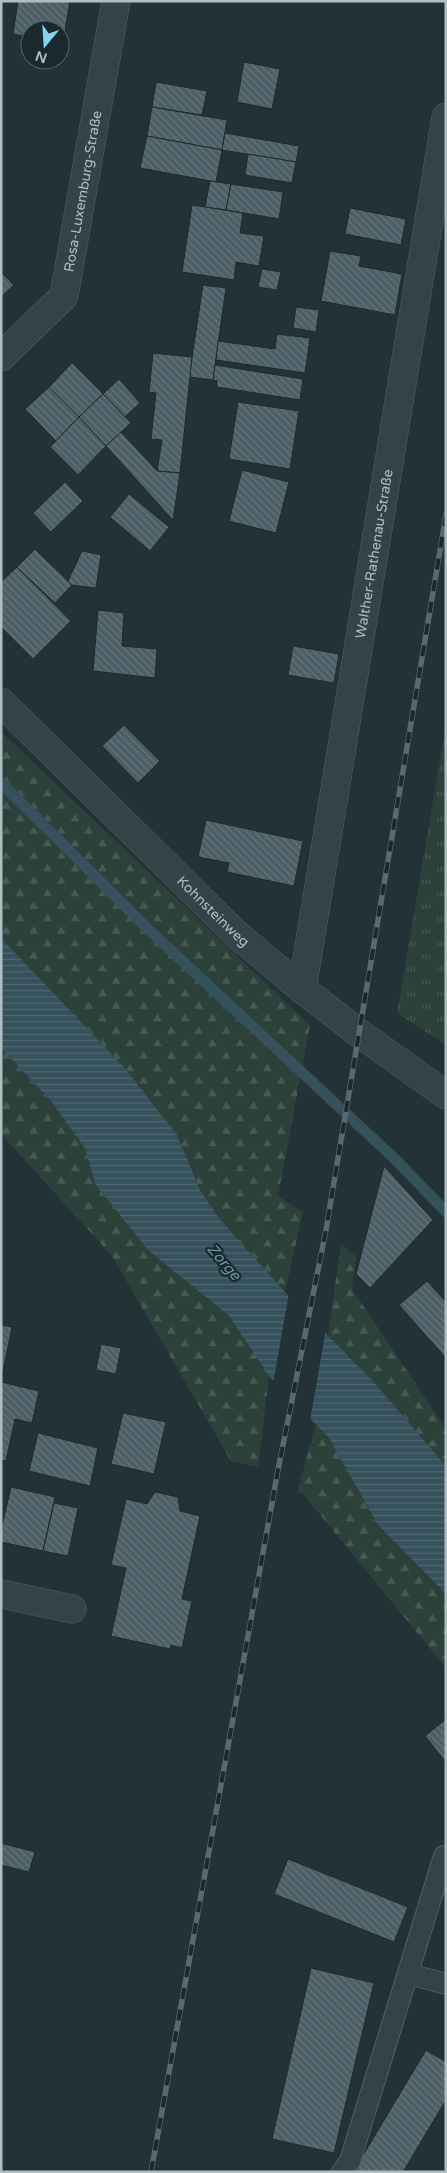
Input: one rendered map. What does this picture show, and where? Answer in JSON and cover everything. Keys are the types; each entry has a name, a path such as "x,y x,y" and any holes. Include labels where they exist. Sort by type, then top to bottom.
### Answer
{"street":[{"name":"Rosa-Luxemburg-Straße","path":"1,357 64,296 116,1"},
{"name":"Walther-Rathenau-Straße","path":"302,989 446,117"},
{"name":"Kohnsteinweg","path":"1,702 236,934 302,989 366,1038 446,1094"},
{"path":"1,1594 72,1609"}],"lane":[{"path":"342,2172 350,2161 444,1856"},
{"path":"409,1974 446,1984"}],"green space":[{"path":"446,725 446,1045 397,1013"},
{"path":"1,732 310,1025 278,1196 303,1212 285,1292 219,1218 200,1190 177,1135 125,1068 1,938"},
{"path":"1,1048 51,1101 86,1150 95,1184 148,1250 229,1316 269,1376 258,1467 231,1461 112,1256 1,1134"},
{"path":"341,1243 356,1257 352,1289 446,1429 446,1466 371,1379 328,1335"},
{"path":"316,1423 329,1438 378,1525 446,1594 446,1668 303,1494 297,1493"}],"water":[{"name":"Zorge","path":"1,938 125,1068 177,1135 200,1190 219,1218 285,1292 371,1379 446,1466 446,1594 378,1525 329,1438 269,1376 229,1316 148,1250 95,1184 86,1150 51,1101 1,1048"}],"pier":[{"path":"289,1293 326,1329 310,1421 273,1384"}],"building":[{"path":"18,1 70,1 67,20 20,20 20,35 13,34"},
{"path":"244,62 280,69 272,109 237,102"},
{"path":"156,82 207,91 202,115 152,107"},
{"path":"152,107 227,120 222,150 147,136"},
{"path":"225,133 299,146 296,162 222,150"},
{"path":"147,136 222,150 216,182 140,168"},
{"path":"248,154 296,162 292,183 245,175"},
{"path":"210,181 231,184 226,210 205,207"},
{"path":"231,184 283,192 279,219 226,210"},
{"path":"192,205 243,213 240,233 264,236 259,266 236,262 234,280 182,272"},
{"path":"350,208 406,219 401,245 345,234"},
{"path":"330,251 361,256 359,266 402,274 395,315 321,301"},
{"path":"262,269 281,272 277,290 258,287"},
{"path":"1,272 14,285 1,297"},
{"path":"203,285 226,288 213,380 189,377"},
{"path":"296,307 319,310 316,332 293,328"},
{"path":"277,334 310,338 305,373 216,360 218,341 275,349"},
{"path":"153,353 192,357 180,473 157,471 162,440 151,439 156,393 149,392"},
{"path":"72,363 103,394 79,417 49,387"},
{"path":"215,365 303,379 300,400 217,387 217,381 213,380"},
{"path":"119,379 140,403 125,417 103,394"},
{"path":"49,387 79,417 56,441 25,409"},
{"path":"103,394 131,423 106,446 79,417"},
{"path":"238,402 299,411 290,469 229,459"},
{"path":"79,417 106,446 78,475 50,447"},
{"path":"121,432 157,471 180,473 173,520 106,446"},
{"path":"242,470 289,482 276,533 229,521"},
{"path":"65,482 83,501 51,532 33,513"},
{"path":"129,494 169,527 150,551 110,517"},
{"path":"35,549 72,585 55,603 17,567"},
{"path":"82,551 101,555 96,588 72,585 68,581"},
{"path":"17,567 71,621 33,659 1,627 1,582"},
{"path":"98,610 124,613 122,646 157,649 155,678 93,671"},
{"path":"293,646 339,654 334,683 288,675"},
{"path":"124,725 160,761 138,783 102,746"},
{"path":"206,820 303,841 294,886 227,872 229,863 198,857"},
{"path":"384,1166 433,1220 370,1288 356,1274"},
{"path":"427,1281 446,1302 446,1358 399,1305"},
{"path":"1,1325 12,1327 2,1376 1,1376"},
{"path":"101,1344 121,1348 116,1374 96,1370"},
{"path":"1,1382 39,1391 32,1423 15,1419 6,1461 1,1460"},
{"path":"123,1413 166,1422 154,1474 111,1464"},
{"path":"38,1433 98,1448 90,1486 29,1471"},
{"path":"11,1487 55,1497 43,1551 1,1542 1,1530"},
{"path":"155,1492 178,1497 180,1511 200,1516 182,1599 192,1601 182,1648 171,1645 170,1649 111,1636 126,1568 111,1565 126,1499 147,1504"},
{"path":"54,1503 78,1508 68,1556 43,1551"},
{"path":"446,1719 446,1762 425,1736"},
{"path":"1,1843 35,1852 29,1872 1,1865"},
{"path":"288,1859 408,1907 394,1942 274,1894"},
{"path":"311,1968 374,1983 334,2153 272,2139"},
{"path":"426,2050 446,2062 446,2100 403,2172 353,2172"}],"waterway":[{"path":"1,783 148,929 395,1159 446,1212"}],"railway":[{"path":"151,2172 278,1470 326,1230 446,515"}]}
